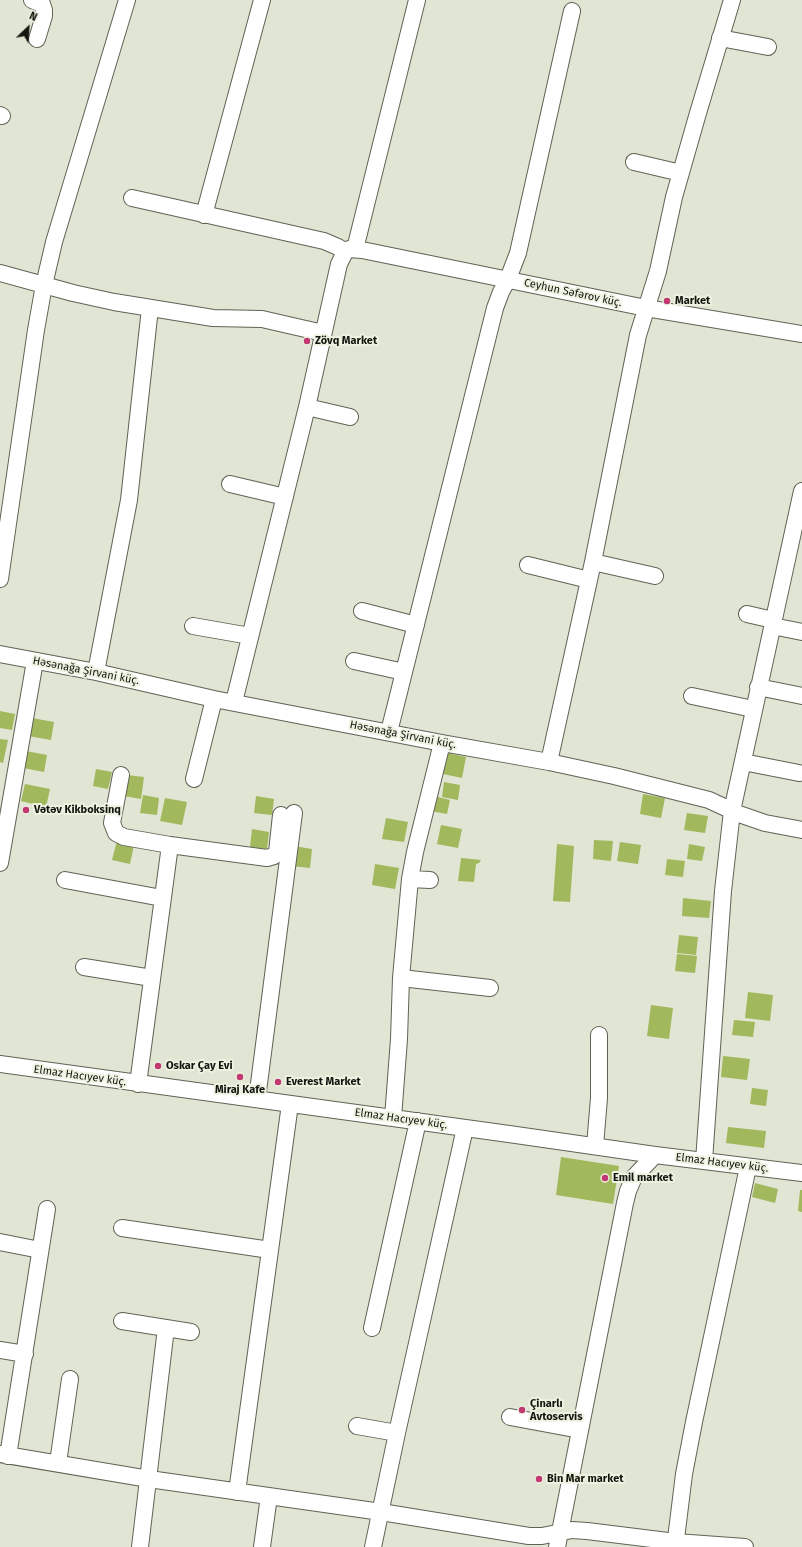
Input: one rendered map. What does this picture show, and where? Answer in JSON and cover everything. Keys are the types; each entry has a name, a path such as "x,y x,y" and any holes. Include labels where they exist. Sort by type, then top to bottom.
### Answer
{"street":[{"path":"32,0 42,4 44,10 44,16 37,39"},
{"path":"0,579 44,284 54,242 127,0"},
{"path":"204,215 262,0"},
{"path":"234,702 307,407 339,264 350,250 418,0"},
{"path":"549,762 593,562 638,335 658,271 674,197 732,0"},
{"path":"389,732 495,308 518,253 572,11"},
{"path":"720,38 768,47"},
{"path":"634,162 681,173"},
{"name":"Ceyhun Səfərov küç.","path":"132,198 324,241 350,250 508,279 646,308 802,334"},
{"path":"0,273 93,297 150,308 214,318 262,319 323,333"},
{"path":"96,672 129,500 150,308"},
{"path":"307,407 350,417"},
{"path":"230,484 285,497"},
{"path":"704,1161 723,891 732,811 753,709 802,491"},
{"path":"593,562 655,576"},
{"path":"528,565 589,580"},
{"path":"362,611 416,625"},
{"path":"747,614 802,632"},
{"path":"193,626 250,636"},
{"name":"Həsənağa Şirvani küç.","path":"0,654 96,672 214,699 549,762 614,776 709,800 732,811 764,823 802,830"},
{"path":"0,863 35,661"},
{"path":"354,661 404,672"},
{"path":"758,687 802,696"},
{"path":"692,696 753,709"},
{"path":"194,779 214,699"},
{"path":"393,1118 399,1039 401,978 410,879 415,852 442,743"},
{"path":"743,762 799,773"},
{"path":"121,775 112,823 116,833 124,836 170,845 266,858 274,856 277,852 288,814 257,1100"},
{"path":"138,1084 170,845"},
{"path":"410,879 430,880"},
{"path":"65,880 162,898"},
{"path":"84,967 152,978"},
{"path":"401,978 490,988"},
{"path":"595,1146 599,1098 599,1035"},
{"name":"Elmaz Hacıyev küç.","path":"0,1064 655,1155 802,1173"},
{"path":"237,1492 290,1104"},
{"path":"372,1328 418,1121"},
{"path":"373,1547 465,1128"},
{"path":"558,1540 628,1191 634,1177 655,1155"},
{"path":"675,1544 684,1474 694,1422 748,1167"},
{"path":"47,1209 25,1354 4,1455 149,1479 381,1512 529,1536 542,1536 558,1540 572,1530 587,1530 675,1544 745,1547"},
{"path":"122,1228 270,1250"},
{"path":"0,1242 40,1250"},
{"path":"122,1321 191,1332"},
{"path":"140,1547 166,1328"},
{"path":"0,1350 25,1354"},
{"path":"58,1463 70,1379"},
{"path":"510,1417 580,1430"},
{"path":"357,1426 397,1433"},
{"path":"262,1547 269,1496"}],"building":[{"path":"0,711 15,714 12,730 0,728"},
{"path":"32,718 54,722 51,740 28,736"},
{"path":"0,739 8,740 3,763 0,762"},
{"path":"26,751 47,755 44,772 23,768"},
{"path":"447,753 466,757 462,778 443,774"},
{"path":"96,769 112,772 108,789 93,786"},
{"path":"127,775 144,777 141,799 124,796"},
{"path":"444,782 460,785 458,800 442,797"},
{"path":"25,784 50,789 46,807 21,801"},
{"path":"643,794 665,798 661,818 640,814"},
{"path":"143,795 159,798 157,815 140,813"},
{"path":"256,796 274,799 272,815 254,813"},
{"path":"434,796 450,800 447,814 430,811"},
{"path":"165,798 187,802 182,825 160,821"},
{"path":"687,813 708,816 705,833 684,830"},
{"path":"386,818 408,822 404,842 382,839"},
{"path":"441,825 462,829 458,848 437,844"},
{"path":"252,829 269,832 267,849 250,847"},
{"path":"594,840 613,841 611,861 593,859"},
{"path":"117,841 134,845 130,864 112,860"},
{"path":"620,842 641,845 638,864 617,861"},
{"path":"557,844 574,846 570,902 553,901"},
{"path":"689,844 705,847 702,861 687,859"},
{"path":"294,846 312,849 310,868 291,866"},
{"path":"461,858 481,860 476,864 474,882 458,881"},
{"path":"667,859 685,861 683,877 665,875"},
{"path":"375,864 399,868 395,889 372,885"},
{"path":"683,898 711,901 709,918 682,916"},
{"path":"679,935 698,937 696,955 677,953"},
{"path":"677,954 697,956 695,973 675,971"},
{"path":"748,992 773,995 770,1021 745,1018"},
{"path":"651,1005 673,1008 669,1039 647,1036"},
{"path":"734,1020 755,1022 753,1037 732,1035"},
{"path":"723,1056 750,1059 747,1080 721,1077"},
{"path":"752,1088 768,1090 766,1106 750,1104"},
{"path":"728,1127 766,1131 764,1148 726,1143"},
{"path":"561,1157 619,1166 613,1204 556,1195"},
{"path":"755,1183 778,1189 775,1203 752,1197"},
{"path":"800,1190 802,1190 802,1212 798,1211"}],"place":[{"name":"Market","path":"667,301"},
{"name":"Zövq Market","path":"307,341"},
{"name":"Vətəv Kikboksinq","path":"26,810"},
{"name":"Oskar Çay Evi","path":"158,1066"},
{"name":"Miraj Kafe","path":"240,1077"},
{"name":"Everest Market","path":"278,1082"},
{"name":"Emil market","path":"605,1178"},
{"name":"Çinarlı Avtoservis","path":"522,1410"},
{"name":"Bin Mar market","path":"539,1479"}]}
